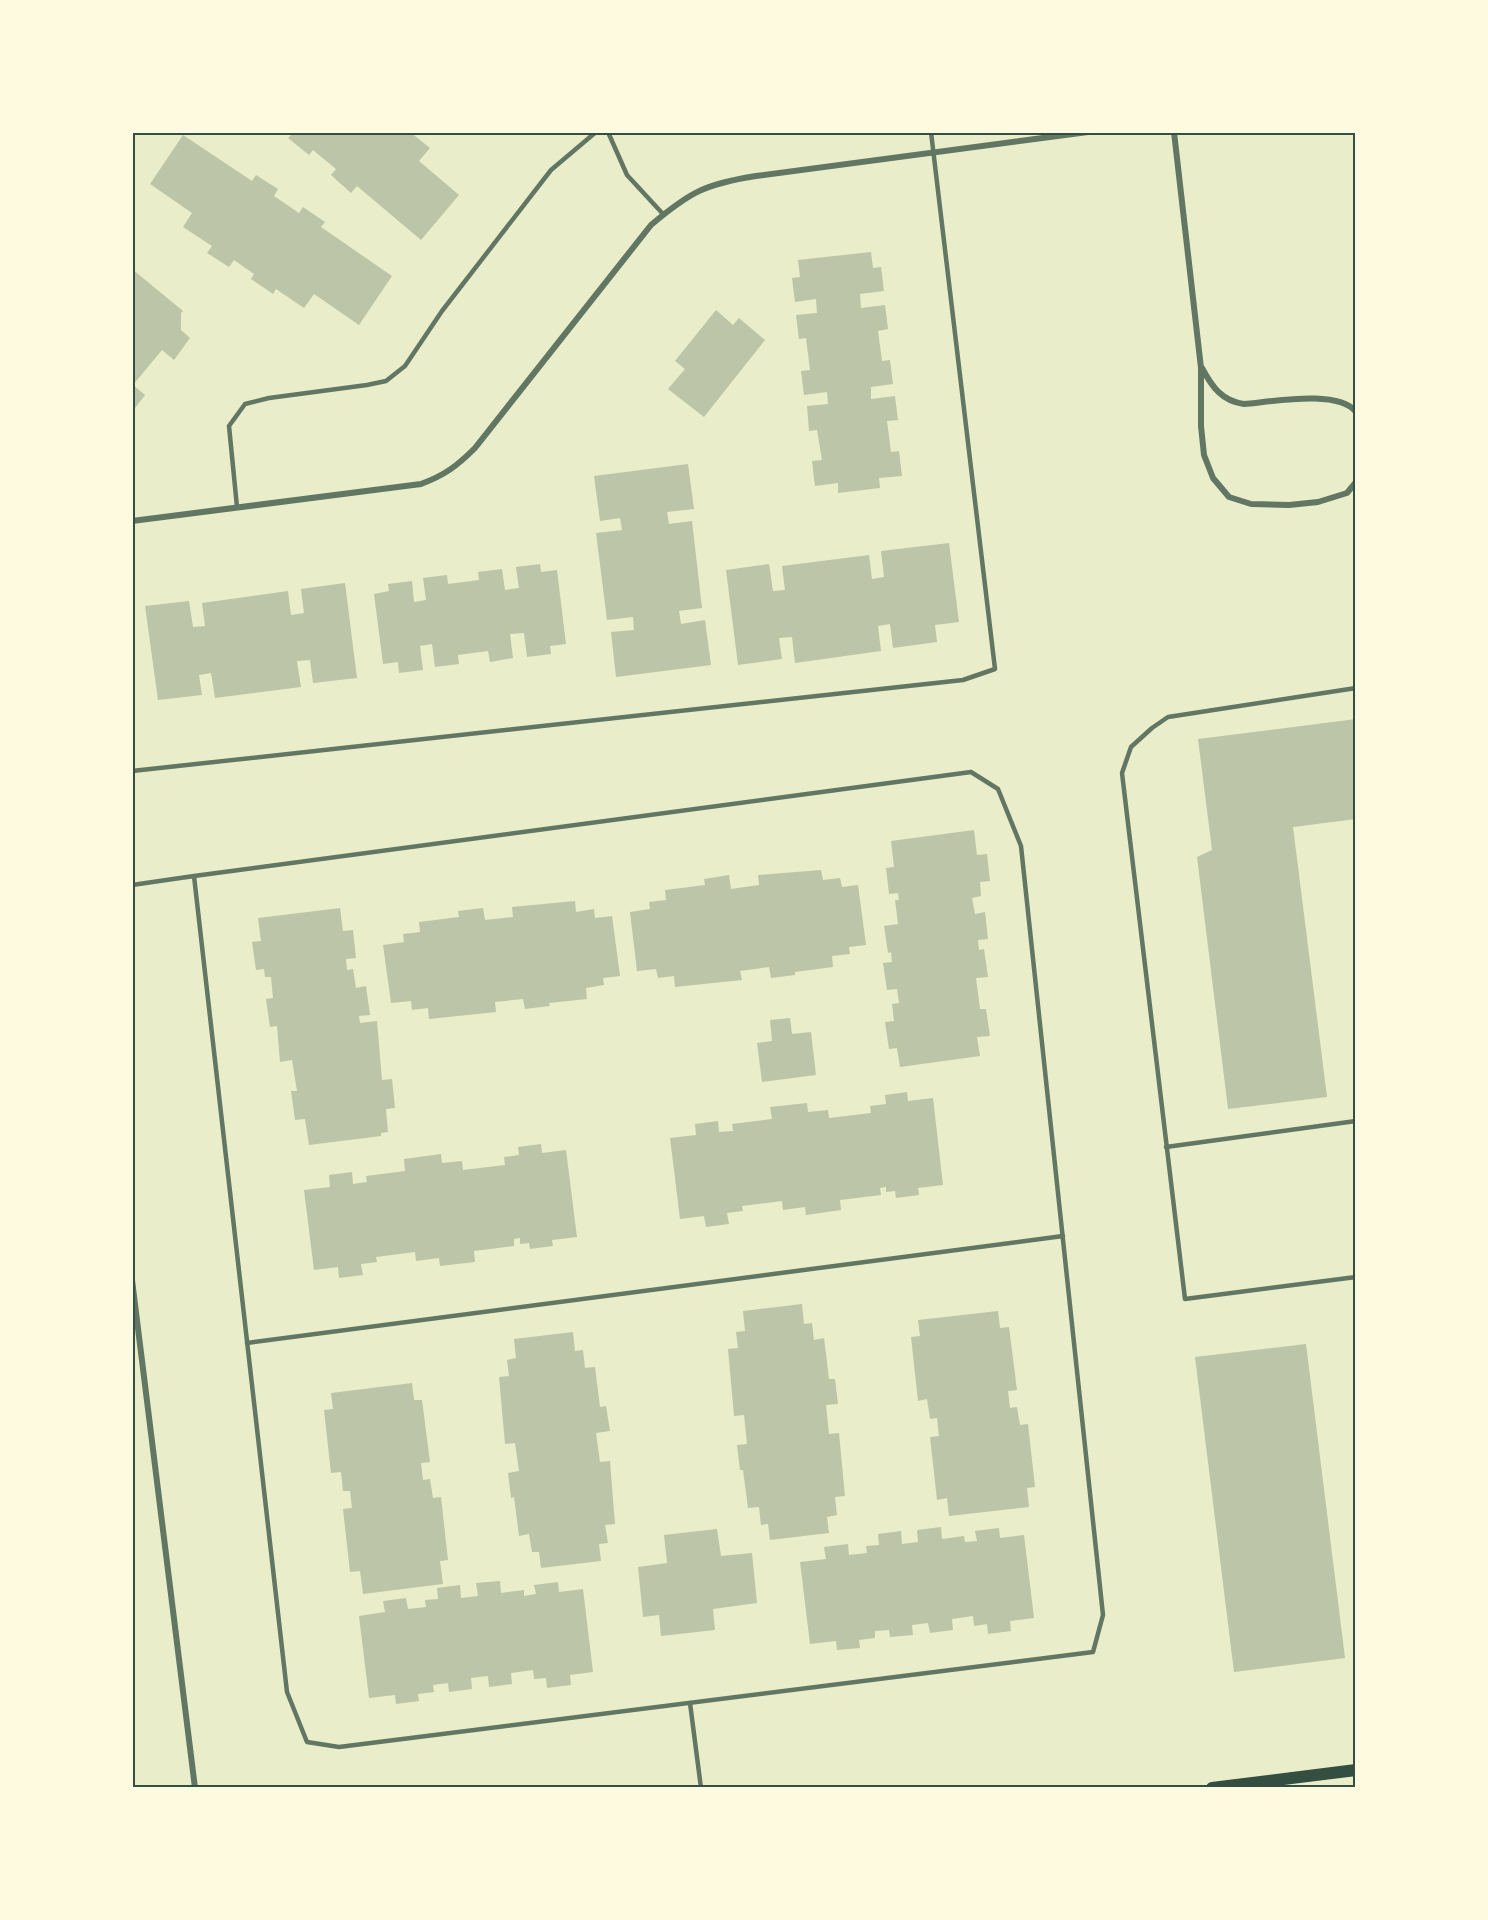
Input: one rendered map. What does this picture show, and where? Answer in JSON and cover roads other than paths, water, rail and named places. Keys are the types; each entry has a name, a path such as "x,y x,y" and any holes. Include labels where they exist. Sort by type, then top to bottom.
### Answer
{"main road":[{"path":"1212,1788 1356,1770"}],"street":[{"path":"132,521 421,484 442,477 475,448 651,225 675,204 698,190 722,182 1088,132"},
{"path":"1174,132 1201,368 1201,426 1204,455 1213,478 1229,497 1251,504 1289,505 1318,502 1347,492 1356,482"},
{"path":"1201,368 1218,394 1234,403 1316,399 1337,401 1352,406 1356,412"},
{"path":"132,1280 195,1788"}],"lane":[{"path":"237,507 229,426 245,404 269,398 367,386 386,381 405,366 442,311 551,170 596,132"},
{"path":"608,132 627,174 663,214"},
{"path":"132,771 963,680 995,669 931,132"},
{"path":"1356,688 1168,717 1131,747 1122,773 1185,1299 1356,1277"},
{"path":"132,885 194,876 971,772 998,789 1021,846 1103,1615 1093,1652 339,1747 307,1742 287,1692 194,876"},
{"path":"1166,1147 1356,1121"},
{"path":"247,1342 1063,1236"},
{"path":"690,1702 701,1788"}]}
